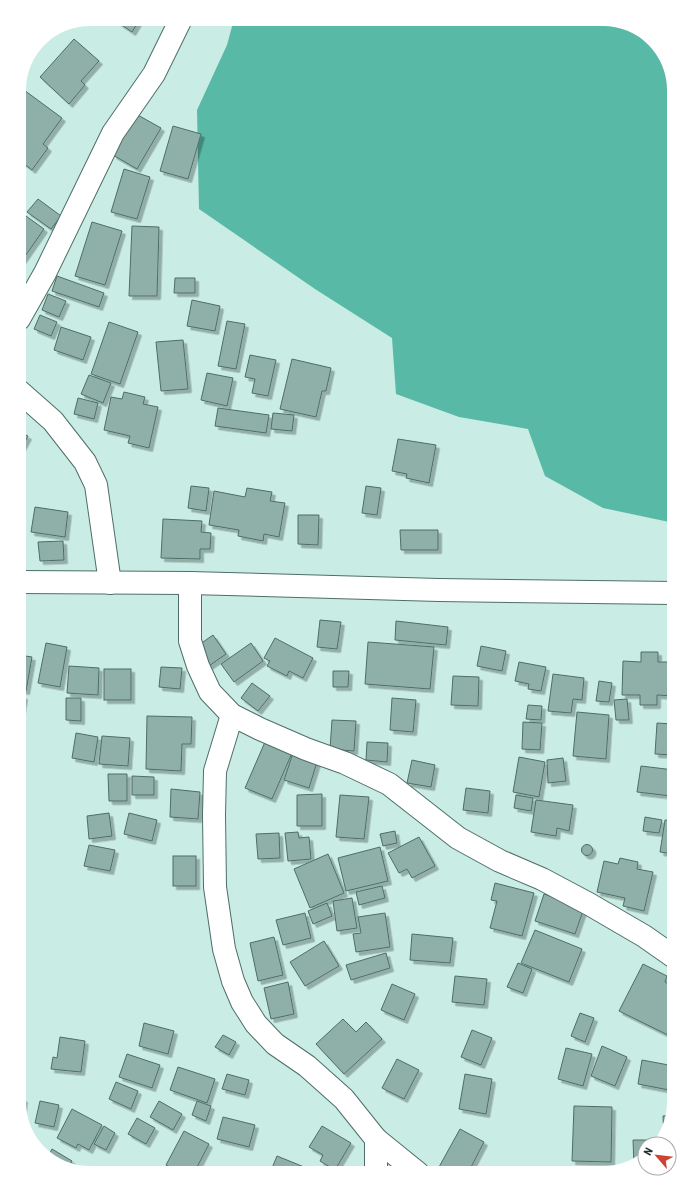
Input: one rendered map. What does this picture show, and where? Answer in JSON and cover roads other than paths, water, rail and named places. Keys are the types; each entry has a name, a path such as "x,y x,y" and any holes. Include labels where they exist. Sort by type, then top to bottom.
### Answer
{"street":[{"path":"26,306 44,273 113,133 154,74 178,26"},
{"path":"26,397 53,421 85,462 96,485 110,583"},
{"path":"26,582 190,583 439,590 667,593"},
{"path":"190,583 190,641 196,660 210,692 232,715 260,729 306,749 345,763 389,784 458,838 500,861 542,879 589,904 644,936 667,952"},
{"path":"232,715 215,771 214,822 215,887 224,949 233,981 242,1002 256,1024 275,1044 307,1066 344,1099 376,1139 409,1166"},
{"path":"376,1139 376,1166"}]}
